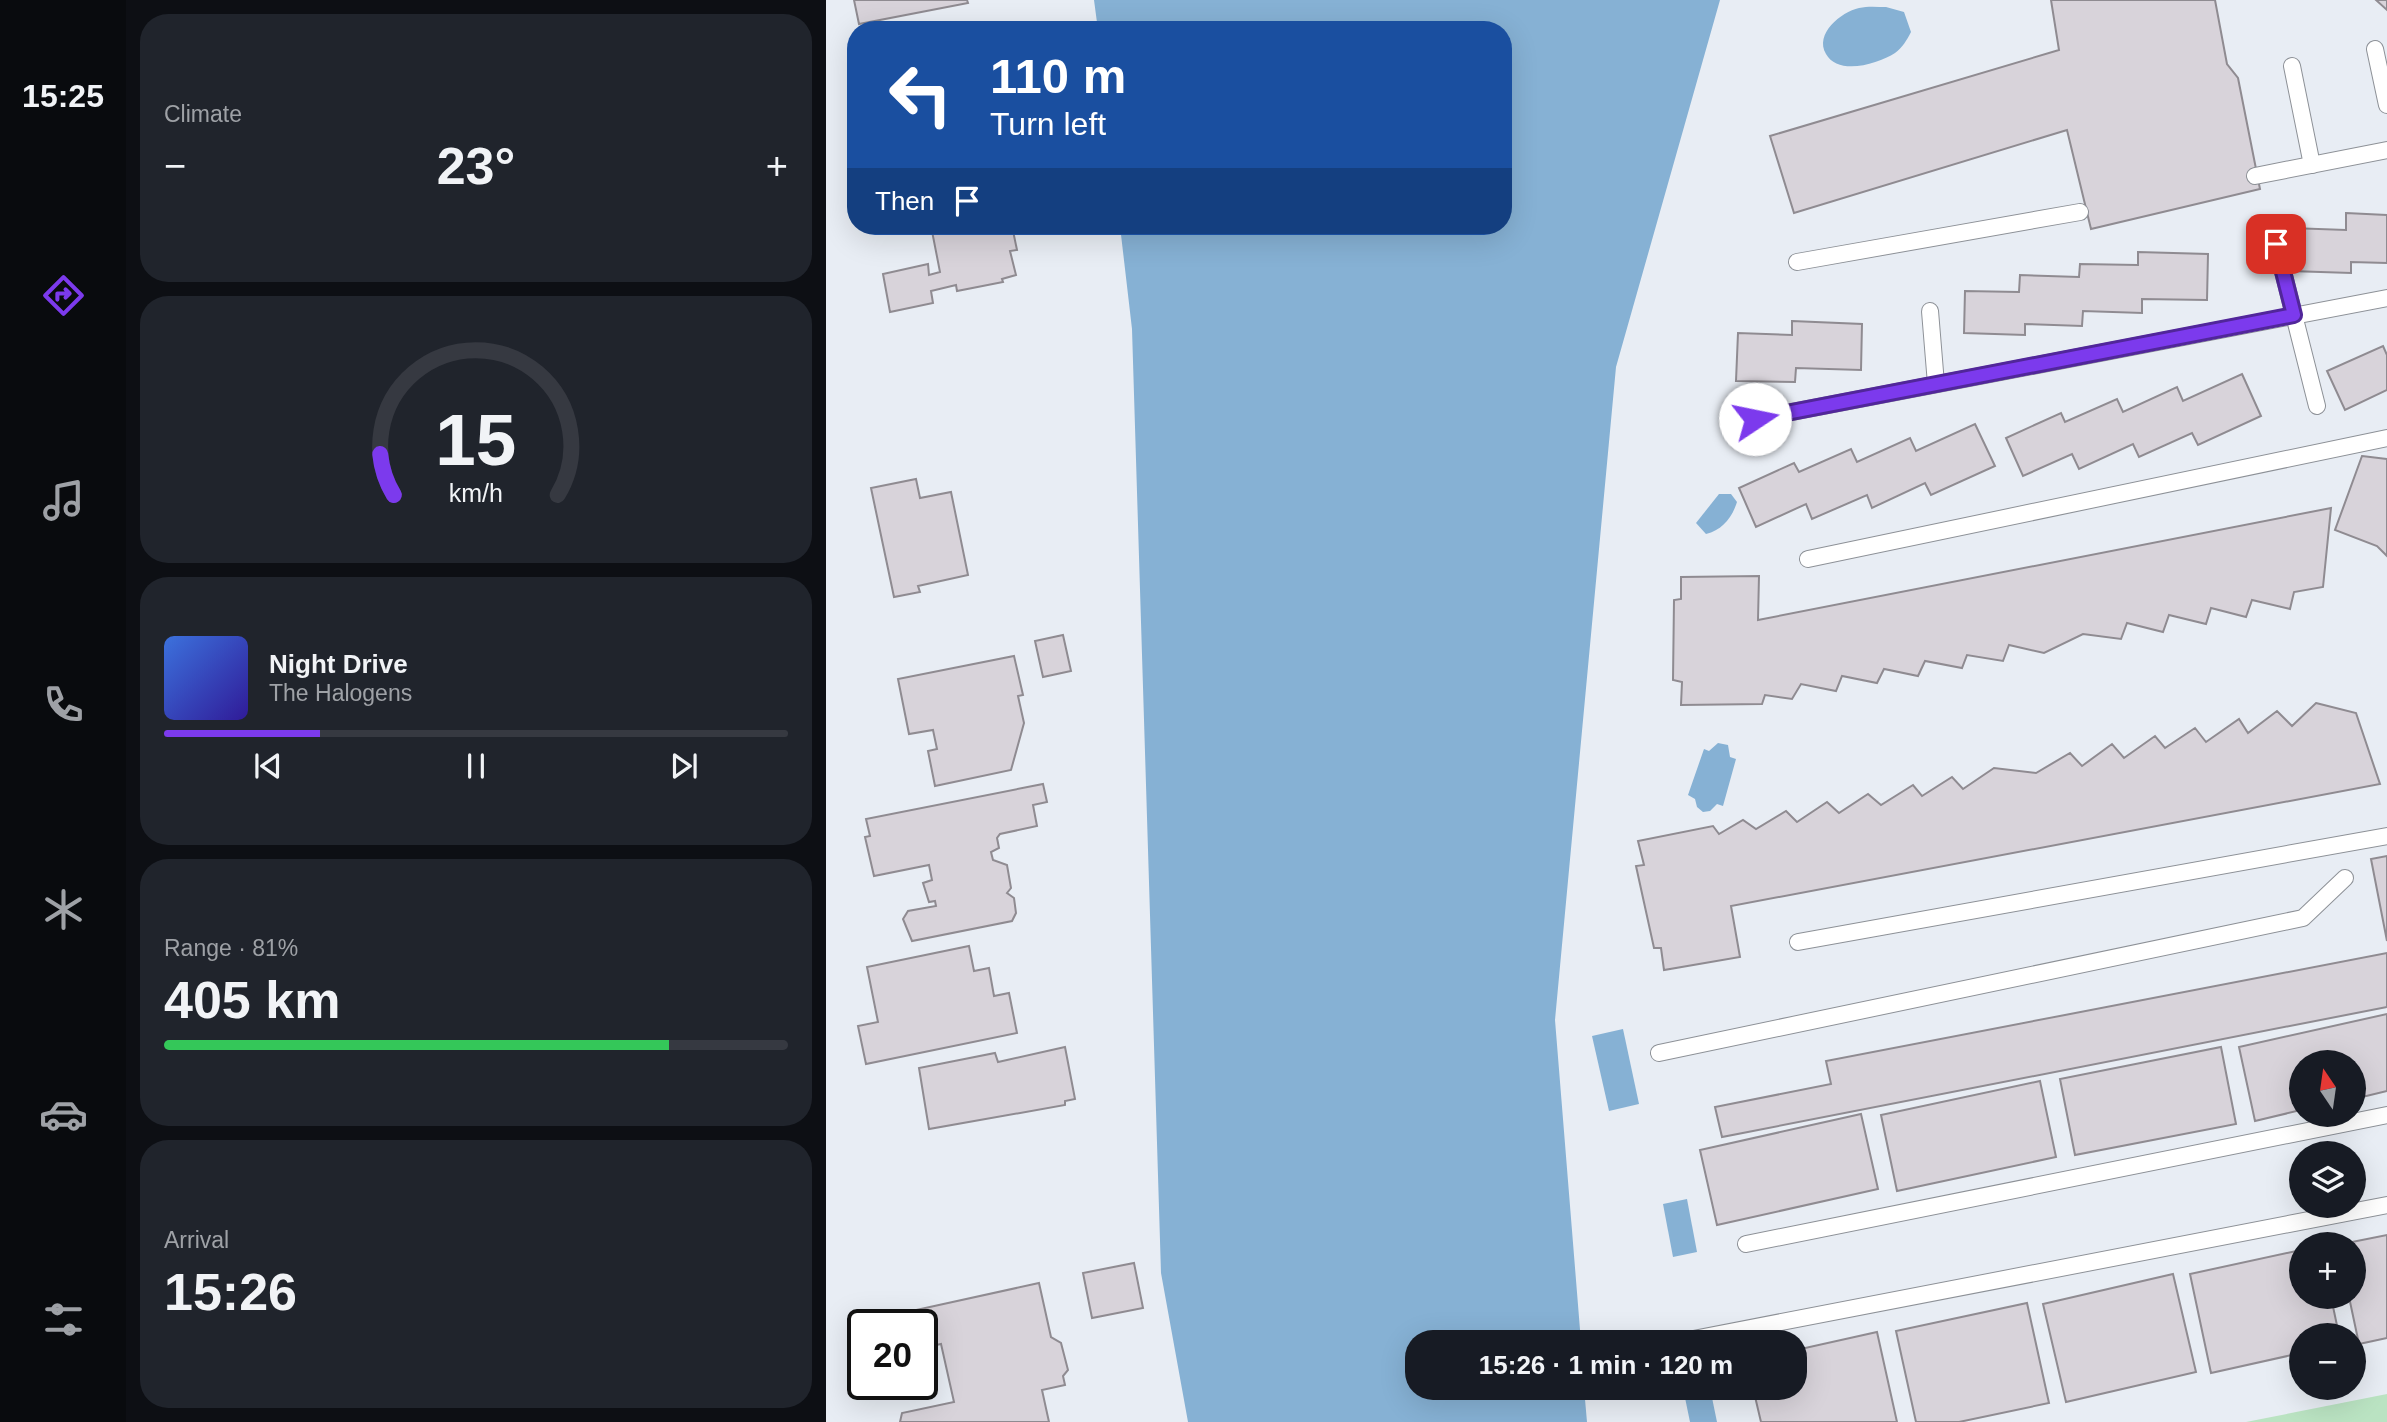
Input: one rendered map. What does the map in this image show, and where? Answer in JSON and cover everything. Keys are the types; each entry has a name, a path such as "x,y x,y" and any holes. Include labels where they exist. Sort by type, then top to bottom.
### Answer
{"lane":[{"path":"2375,49 2387,105"},
{"path":"2292,66 2312,165"},
{"path":"2255,176 2387,150"},
{"path":"1797,262 2080,212"},
{"path":"2276,244 2317,406"},
{"path":"1755,419 2387,298"},
{"path":"1930,310 1936,384"},
{"path":"1808,559 2387,438"},
{"path":"1798,942 2387,836"},
{"path":"1659,1053 2303,918 2345,878"},
{"path":"1746,1244 2387,1115"},
{"path":"1740,1330 2387,1205"}],"green space":[{"path":"2387,1394 2387,1422 2246,1422 2366,1400"}],"water":[{"path":"1094,0 1720,0 1616,367 1555,1020 1580,1330 1405,1330 1405,1400 1585,1400 1587,1422 1188,1422 1161,1273 1132,329 1121,235 1512,235 1512,21 1097,21"},
{"path":"1886,7 1904,12 1911,32 1900,49 1879,61 1859,66 1839,65 1832,61 1823,46 1826,32 1837,19 1859,8"},
{"path":"1719,494 1731,494 1737,502 1726,523 1706,534 1696,523"},
{"path":"1718,743 1728,745 1730,757 1736,759 1723,806 1717,804 1710,811 1703,812 1697,807 1695,799 1688,795 1704,749 1709,751"},
{"path":"1623,1029 1639,1104 1609,1111 1592,1036"},
{"path":"1687,1199 1697,1252 1673,1257 1663,1204"},
{"path":"1685,1400 1712,1400 1717,1422 1690,1422"}],"building":[{"path":"854,0 967,0 968,3 875,21 858,21"},
{"path":"2051,0 2215,0 2227,64 2238,78 2260,189 2091,229 2067,130 1794,213 1770,136 2059,50"},
{"path":"2376,0 2387,0 2387,10"},
{"path":"2346,213 2387,215 2387,263 2351,262 2351,273 2290,271 2291,228 2346,230"},
{"path":"933,235 1014,235 1017,250 1010,251 1016,275 1002,279 1003,282 957,291 956,285 931,291 933,303 890,312 883,274 928,264 929,275 940,272"},
{"path":"2138,252 2208,254 2207,300 2142,299 2142,313 2083,311 2082,326 2025,324 2025,335 1964,333 1965,291 2019,292 2020,275 2079,277 2080,264 2138,265"},
{"path":"1792,321 1862,324 1861,370 1796,368 1795,382 1736,381 1738,333 1792,335"},
{"path":"2383,346 2387,355 2387,390 2345,410 2327,371"},
{"path":"2242,374 2261,416 2198,445 2192,433 2139,457 2133,444 2079,469 2072,454 2023,476 2006,438 2061,413 2065,422 2117,399 2123,412 2177,387 2183,401"},
{"path":"1975,424 1995,466 1931,495 1925,483 1872,508 1867,495 1812,519 1806,504 1756,527 1739,488 1794,463 1799,472 1851,449 1857,462 1910,438 1916,451"},
{"path":"2362,456 2387,459 2387,556 2377,546 2335,530"},
{"path":"916,479 920,498 951,492 968,575 918,586 920,592 894,597 871,488"},
{"path":"2331,508 2323,587 2294,592 2290,609 2252,600 2246,617 2211,608 2206,624 2169,615 2163,632 2127,623 2121,639 2083,634 2044,653 2009,645 2003,661 1967,655 1962,668 1925,661 1918,676 1884,669 1877,683 1842,676 1836,691 1801,684 1792,699 1765,695 1762,704 1681,705 1682,682 1673,680 1674,600 1681,599 1681,577 1759,576 1758,620"},
{"path":"1063,635 1071,671 1043,677 1035,641"},
{"path":"1014,656 1023,695 1018,696 1024,723 1011,770 935,786 928,751 937,749 933,730 909,734 898,679"},
{"path":"2316,703 2356,713 2380,784 1731,906 1740,957 1664,970 1661,948 1654,948 1636,866 1644,865 1638,841 1713,826 1719,834 1743,820 1756,829 1786,811 1797,822 1827,802 1839,813 1868,794 1881,805 1913,785 1922,796 1952,777 1963,789 1994,768 2036,773 2070,753 2082,766 2112,744 2124,758 2155,736 2165,748 2195,728 2206,742 2239,719 2248,733 2277,711 2292,726"},
{"path":"1043,784 1047,802 1033,805 1037,826 1000,834 997,838 999,848 991,852 993,860 1007,865 1011,888 1007,893 1014,898 1016,913 1012,921 912,941 903,919 908,911 936,906 935,901 929,902 923,883 932,880 929,865 874,876 865,837 870,836 866,819"},
{"path":"2387,856 2387,941 2371,859"},
{"path":"969,946 974,971 989,968 994,996 1009,993 1017,1033 866,1064 858,1026 878,1022 867,967"},
{"path":"2387,953 2387,1007 1722,1137 1715,1107 1831,1084 1826,1061"},
{"path":"2387,1014 2387,1091 2366,1096 2366,1050 2289,1050 2289,1113 2255,1121 2239,1047"},
{"path":"1065,1047 1075,1099 1065,1101 1065,1105 929,1129 919,1068 995,1053 998,1062"},
{"path":"2221,1047 2236,1124 2075,1155 2060,1079"},
{"path":"2040,1081 2056,1157 1897,1191 1881,1115"},
{"path":"1861,1114 1878,1189 1717,1225 1700,1150"},
{"path":"2387,1235 2387,1338 2366,1342 2366,1323 2355,1323 2352,1309 2366,1309 2366,1239"},
{"path":"2289,1253 2289,1309 2334,1309 2336,1323 2289,1323 2289,1356 2211,1373 2190,1274"},
{"path":"1134,1263 1143,1308 1092,1318 1083,1273"},
{"path":"2173,1274 2196,1372 2066,1402 2043,1304"},
{"path":"1039,1283 1051,1337 1061,1343 1068,1370 1063,1376 1065,1385 1042,1390 1049,1422 900,1422 902,1413 954,1402 941,1344 938,1345 938,1309 920,1309"},
{"path":"2027,1303 2049,1403 1959,1422 1916,1422 1896,1331"},
{"path":"1877,1332 1897,1422 1761,1422 1756,1400 1807,1400 1807,1348"}],"route":[{"path":"1755,419 2294,315 2276,244"}]}
